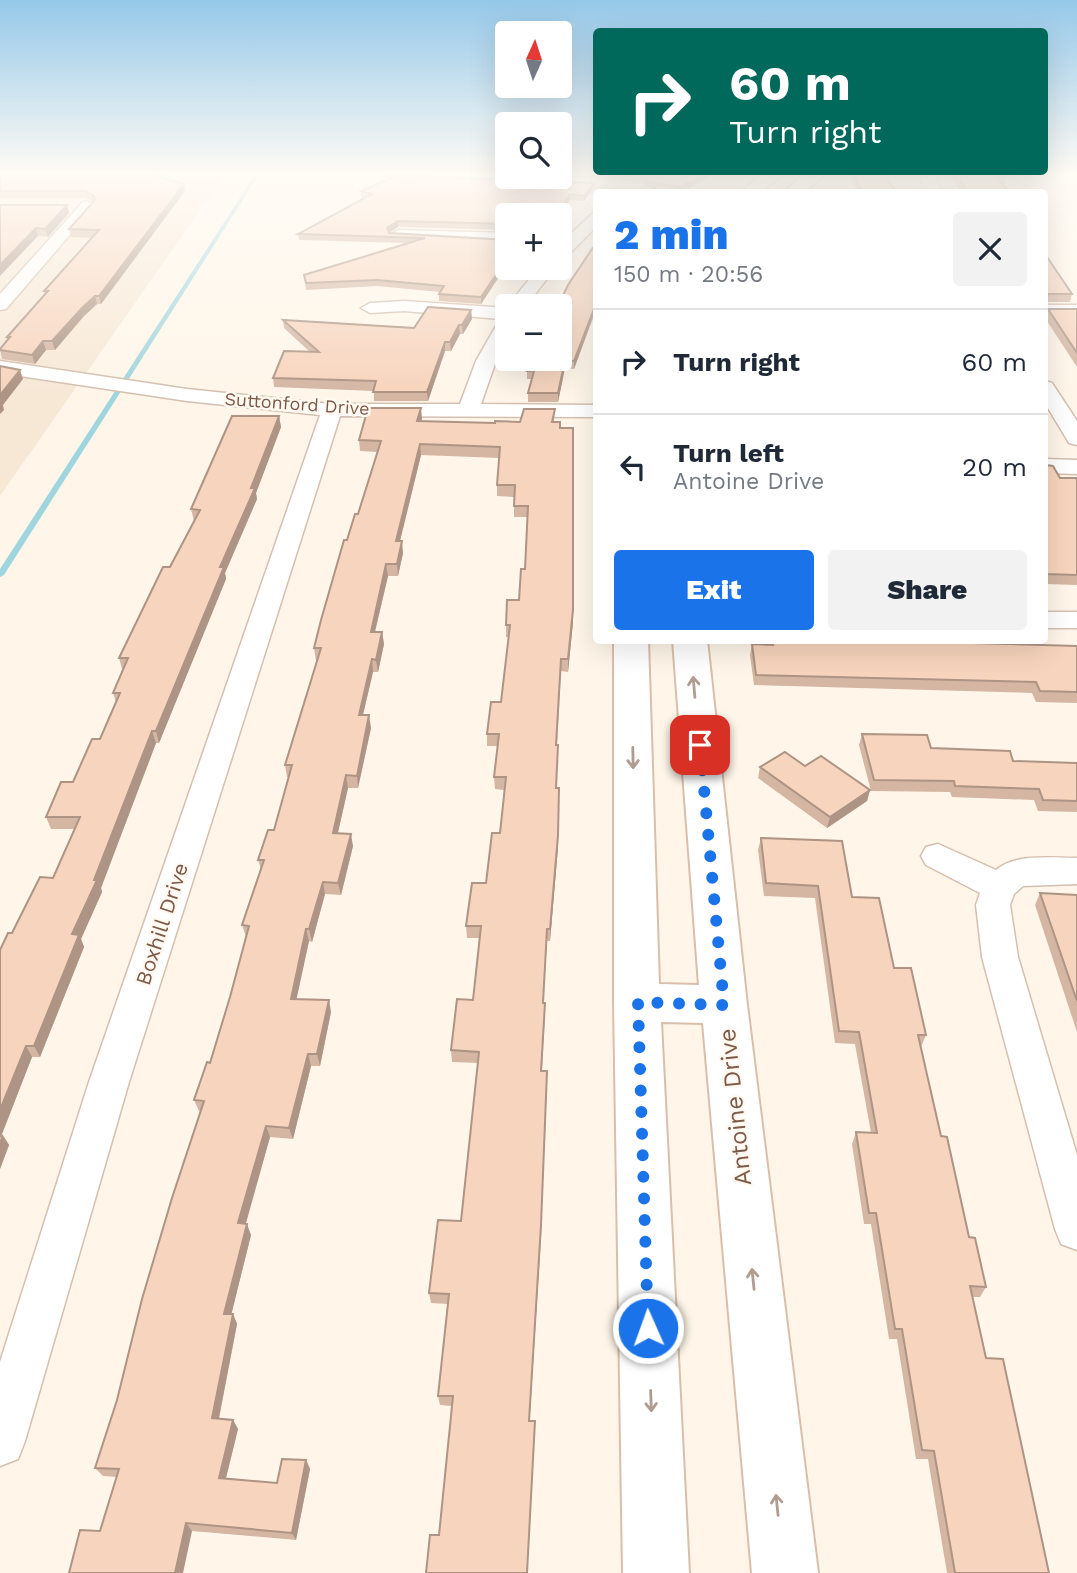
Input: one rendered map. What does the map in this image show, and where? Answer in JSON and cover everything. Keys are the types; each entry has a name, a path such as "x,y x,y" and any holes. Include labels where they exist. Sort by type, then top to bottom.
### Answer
{"main road":[{"path":"631,644 638,1002 656,1573"},
{"name":"Antoine Drive","path":"690,644 724,1005 785,1573"},
{"path":"638,1002 724,1005"}],"street":[{"path":"0,306 51,246"},
{"path":"0,272 28,273"},
{"path":"526,294 538,280"},
{"path":"370,308 404,306 495,313"},
{"path":"1048,310 1077,310"},
{"path":"469,409 486,361 495,344"},
{"name":"Suttonford Drive","path":"0,367 187,395 332,410 593,411"},
{"path":"1048,392 1077,438"},
{"name":"Boxhill Drive","path":"0,1441 109,1082 332,410"},
{"path":"1048,466 1077,467"},
{"path":"1048,620 1077,620"},
{"path":"938,856 999,887"},
{"path":"1077,871 1034,871 1013,875 999,887 993,905 994,928 1010,995 1077,1229"}],"shaded area":[{"path":"0,246 175,246 0,496"}],"building":[{"path":"0,246 18,246 0,265"},
{"path":"84,246 137,246 99,296 95,296 82,308 52,341 43,341 32,355 0,350 10,337 7,337 48,291 44,291"},
{"path":"398,246 495,246 495,276 481,297 439,294 444,286 377,280 306,283 304,275"},
{"path":"593,248 593,311 574,361 572,294 564,294"},
{"path":"1048,258 1072,294 1048,294"},
{"path":"428,307 471,310 450,342 445,342 427,392 373,392 376,381 273,378 284,351 319,352 283,320 414,328"},
{"path":"1048,309 1077,309 1077,353"},
{"path":"0,366 20,370 0,395"},
{"path":"534,371 563,371 558,393 528,393"},
{"path":"368,408 421,408 417,421 495,423 520,422 524,409 555,409 552,422 560,422 560,428 573,428 573,610 568,659 561,659 556,745 558,835 550,929 547,929 543,1003 541,1071 547,1071 529,1421 535,1421 527,1573 426,1573 430,1535 439,1535 453,1396 438,1396 449,1294 429,1293 438,1220 461,1221 479,1052 451,1050 457,999 473,1000 481,926 466,926 472,883 486,883 492,833 500,833 506,777 494,777 499,734 487,734 491,702 501,702 510,625 506,625 507,600 519,600 521,569 525,569 528,506 514,506 515,485 497,485 500,447 420,444 396,541 402,541 397,564 386,564 371,632 382,632 376,660 372,659 359,715 369,715 357,776 346,775 333,833 351,834 338,883 323,882 309,929 306,929 291,999 329,1000 317,1054 308,1054 289,1128 266,1126 238,1223 247,1224 224,1314 233,1314 212,1418 233,1420 219,1478 277,1483 282,1459 306,1460 292,1533 186,1523 175,1573 69,1573 80,1530 100,1531 119,1469 95,1468 117,1400 142,1299 204,1101 194,1100 207,1062 210,1063 249,926 242,925 264,860 258,860 268,830 274,830 292,765 285,765 321,648 314,648 321,620 344,540 347,540 355,514 358,514 381,441 359,440"},
{"path":"232,416 279,416 251,488 255,488 220,567 224,567 156,731 152,731 94,880 97,880 72,934 79,935 34,1046 26,1046 0,1110 0,950 8,933 12,933 40,877 53,878 80,817 46,817 61,782 73,782 92,739 100,739 120,693 113,693 128,658 119,658 163,567 170,567 200,510 191,509"},
{"path":"1048,465 1053,466 1060,478 1077,480 1077,575 1048,574"},
{"path":"752,644 1077,646 1077,692 1040,691 1036,682 756,675"},
{"path":"862,734 927,735 931,748 1010,751 1013,761 1077,763 1077,801 1043,800 1039,789 955,786 954,781 874,780"},
{"path":"785,752 805,766 821,756 870,790 830,817 760,767"},
{"path":"761,838 842,841 852,897 879,898 894,968 911,968 926,1035 918,1035 941,1136 947,1137 969,1237 975,1238 986,1287 970,1286 986,1358 1003,1359 1049,1573 955,1573 934,1451 922,1450 902,1329 895,1329 876,1213 869,1213 856,1132 877,1133 859,1032 839,1031 818,886 766,883"},
{"path":"1040,893 1077,895 1077,1001"}],"waterway":[{"path":"0,575 211,246"}],"route":[{"path":"648,1328 638,1002 724,1005 700,745"}]}
